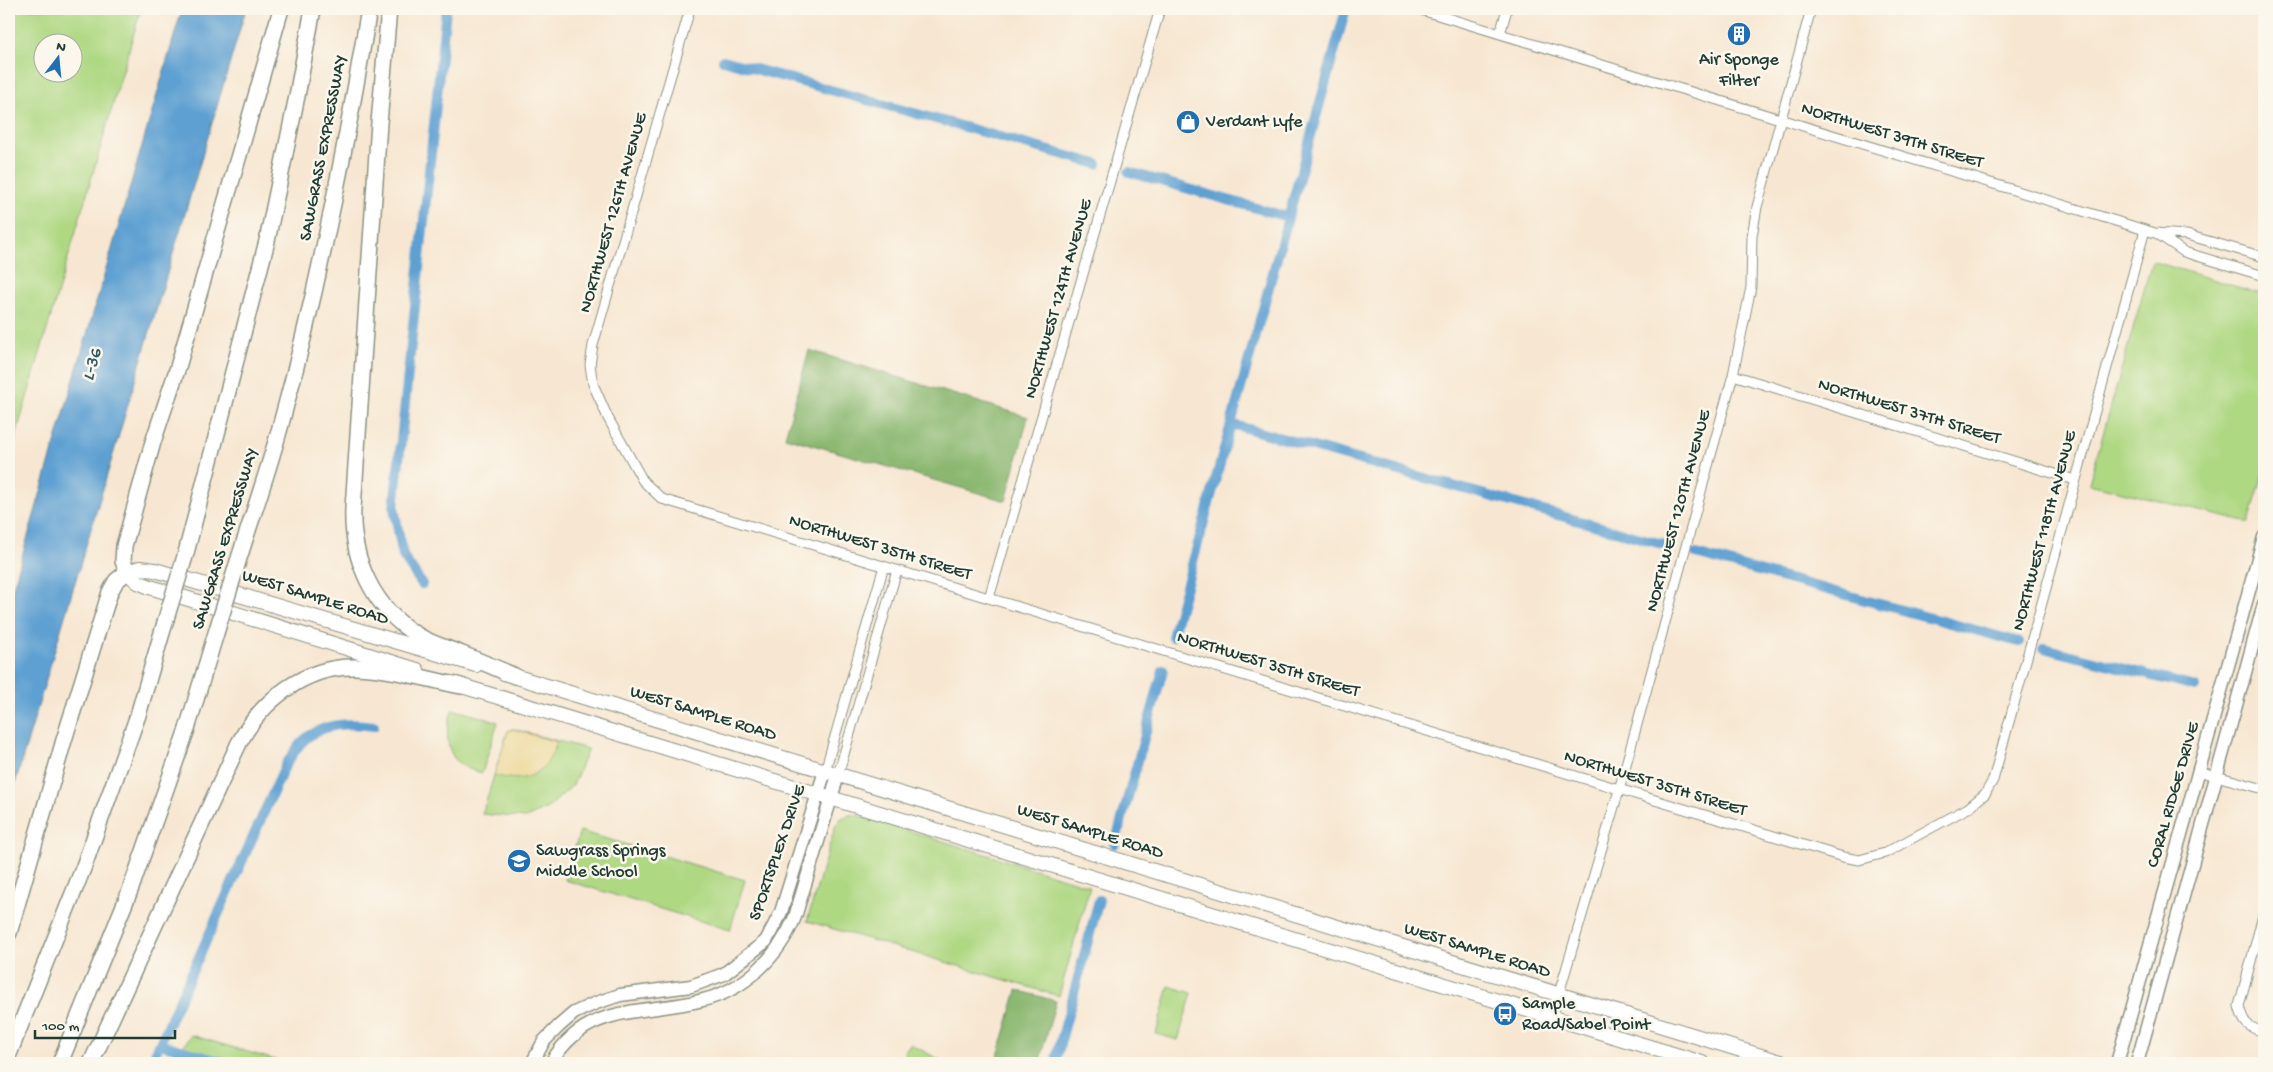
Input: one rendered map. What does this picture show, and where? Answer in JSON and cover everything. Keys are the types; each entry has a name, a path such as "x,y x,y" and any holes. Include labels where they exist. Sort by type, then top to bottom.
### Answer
{"highway":[{"path":"9,933 64,740 110,592 116,581 127,572 123,561 124,546 153,442 178,367 281,9"},
{"name":"SAWGRASS EXPRESSWAY","path":"9,1054 87,857 138,715 186,552 267,241 313,9"},
{"name":"SAWGRASS EXPRESSWAY","path":"60,1063 131,888 187,728 282,421 323,252 353,106 369,9"},
{"path":"389,9 379,123 353,509 355,544 360,565 372,590 384,606 404,626 432,643 516,676"},
{"path":"91,1063 239,743 250,724 264,707 282,692 302,680 323,672 343,668 375,668 461,686"}],"main road":[{"name":"CORAL RIDGE DRIVE","path":"2118,1063 2198,771 2264,541"},
{"name":"WEST SAMPLE ROAD","path":"127,572 140,568 155,570 516,676 1784,1063"},
{"path":"127,572 138,582 150,587 461,686 1702,1063"},
{"name":"CORAL RIDGE DRIVE","path":"2137,1063 2264,604"},
{"name":"SPORTSPLEX DRIVE","path":"532,1063 544,1042 574,1013 620,995 690,986 724,974 766,941 781,912 817,793 831,773"},
{"name":"SPORTSPLEX DRIVE","path":"551,1063 569,1039 585,1027 603,1018 635,1009 702,1000 726,992 747,979 768,962 789,933 796,917 831,797 831,773"},
{"path":"544,1042 559,1050"}],"street":[{"name":"NORTHWEST 126TH AVENUE","path":"611,425 593,384 590,365 593,345 690,9"},
{"name":"NORTHWEST 124TH AVENUE","path":"989,598 1160,9"},
{"name":"NORTHWEST 39TH STREET","path":"1418,9 2155,233 2187,235 2264,257"},
{"path":"1500,34 1507,9"},
{"name":"NORTHWEST 120TH AVENUE","path":"1552,1017 1619,790 1733,376 1751,287 1752,236 1757,207 1811,9"},
{"name":"NORTHWEST 118TH AVENUE","path":"1946,820 1968,808 1985,794 1993,780 2145,230"},
{"name":"NORTHWEST 39TH STREET","path":"2155,233 2184,252 2264,276"},
{"name":"NORTHWEST 37TH STREET","path":"1733,376 2075,480"},
{"name":"NORTHWEST 35TH STREET","path":"611,425 643,481 662,499 1843,857 1859,860 1885,853 1946,820"},
{"path":"831,773 884,566"},
{"path":"831,773 896,570"},
{"path":"2198,771 2264,789"},
{"path":"2264,912 2238,1006 2242,1019 2252,1028 2264,1032"}],"green space":[{"path":"9,9 141,9 9,459"},
{"path":"2152,261 2264,295 2264,470 2249,523 2089,484"},
{"path":"809,350 1028,417 1006,501 785,437"},
{"path":"453,709 498,722 482,773 463,766 452,755 449,748 448,732"},
{"path":"513,729 588,749 573,785 549,807 526,818 482,814 508,731"},
{"path":"849,815 857,815 1090,886 1059,996 807,921 835,827 840,819"},
{"path":"580,831 745,880 730,930 565,880"},
{"path":"1169,986 1192,993 1178,1040 1156,1034"},
{"path":"1017,990 1056,1001 1039,1063 996,1063"},
{"path":"191,1035 285,1063 172,1063"},
{"path":"910,1044 944,1062 911,1063 904,1053"}],"sand":[{"path":"513,729 557,742 547,762 541,769 534,774 516,779 494,775 508,731"}],"water":[{"name":"L-36","path":"182,9 246,9 9,804 9,601"}],"waterway":[{"path":"422,584 403,556 394,508 446,9"},
{"path":"1172,637 1346,9"},
{"path":"723,60 1097,164"},
{"path":"1129,172 1288,217"},
{"path":"1231,424 1669,546"},
{"path":"1696,554 2019,642"},
{"path":"2044,648 2195,687"},
{"path":"1115,844 1163,670"},
{"path":"151,1063 285,766 301,743 317,731 344,724 374,726"},
{"path":"1055,1063 1099,900"},
{"path":"160,1044 226,1063"}],"place":[{"name":"Air Sponge Filter","path":"1739,34"},
{"name":"Verdant Lyfe","path":"1188,122"},
{"name":"Sawgrass Springs Middle School","path":"519,861"},
{"name":"Sample Road/Sabel Point","path":"1505,1014"}]}
